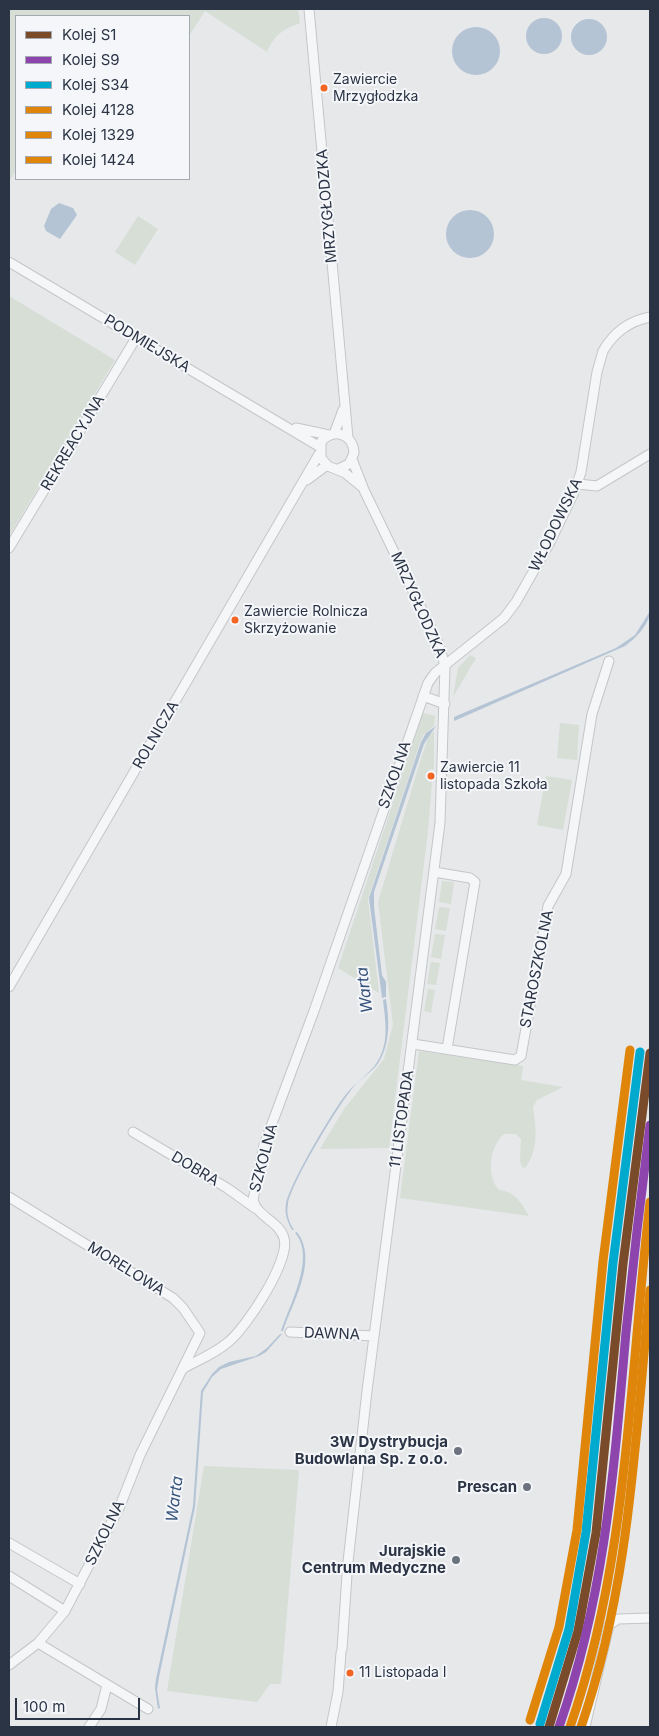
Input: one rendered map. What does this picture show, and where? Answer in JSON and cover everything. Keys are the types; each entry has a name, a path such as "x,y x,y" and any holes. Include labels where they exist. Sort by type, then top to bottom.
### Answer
{"street":[{"name":"MRZYGŁODZKA","path":"309,9 348,438"},
{"name":"PODMIEJSKA","path":"9,262 286,425 319,450"},
{"name":"WŁODOWSKA","path":"445,666 496,626 511,610 549,544 578,484 603,351 612,337 626,326 650,316"},
{"name":"REKREACYJNA","path":"9,548 136,338"},
{"name":"MRZYGŁODZKA","path":"332,434 344,402"},
{"name":"PODMIEJSKA","path":"286,425 332,434"},
{"path":"332,434 342,434 348,438 354,447 349,464 338,469 327,465 319,450 332,434"},
{"name":"ROLNICZA","path":"9,986 303,483 319,450"},
{"path":"578,484 597,486 650,454"},
{"name":"MRZYGŁODZKA","path":"352,459 364,490 440,645 445,666"},
{"name":"ROLNICZA","path":"303,483 327,465"},
{"name":"MRZYGŁODZKA","path":"338,469 364,490"},
{"name":"STAROSZKOLNA","path":"412,1044 514,1060 521,1056 548,906 566,874 592,714 609,661"},
{"name":"SZKOLNA","path":"9,1665 38,1643 65,1611 120,1506 140,1455 184,1368 228,1344 242,1330 278,1270 285,1239 278,1228 255,1208 253,1200 264,1145 314,1011 423,696 431,678 445,666"},
{"name":"11 LISTOPADA","path":"331,1727 338,1692 347,1573 374,1336 440,823 445,666"},
{"path":"423,696 444,704"},
{"path":"434,872 470,878 475,882 447,1049"},
{"name":"DOBRA","path":"134,1132 227,1188 255,1208"},
{"name":"MORELOWA","path":"9,1197 162,1291 183,1308 200,1333 184,1368"},
{"name":"DAWNA","path":"290,1332 374,1336"},
{"path":"9,1543 80,1584"},
{"path":"9,1576 65,1611"},
{"path":"585,1727 609,1625 618,1619 650,1618"},
{"path":"38,1643 148,1709"},
{"path":"90,1727 101,1709 107,1685"}],"shaded area":[{"path":"9,9 298,9 300,23 280,33 267,52 205,11 190,34 190,15 15,15 15,172 9,182"},
{"path":"138,216 158,229 135,265 115,252"},
{"path":"9,296 115,360 9,536"},
{"path":"470,655 476,658 453,697 458,668"},
{"path":"423,713 435,716 434,726 423,735 368,899 379,993 338,968"},
{"path":"560,723 579,725 577,760 557,758"},
{"path":"434,731 434,769 429,770 429,782 432,782 428,831 389,1148 320,1149 344,1109 384,1059 393,1025 378,902 419,765 428,738"},
{"path":"546,776 572,780 563,830 537,825"},
{"path":"442,881 454,882 451,904 439,902"},
{"path":"439,907 450,908 446,931 435,929"},
{"path":"435,934 445,935 441,959 431,957"},
{"path":"431,962 440,963 436,985 427,984"},
{"path":"428,989 435,990 431,1013 424,1011"},
{"path":"419,1051 523,1066 521,1080 563,1087 537,1100 533,1107 535,1139 533,1154 525,1168 522,1167 520,1161 521,1139 516,1134 504,1134 495,1146 492,1154 491,1170 495,1184 499,1190 514,1196 529,1216 400,1198"},
{"path":"204,1466 299,1470 281,1684 270,1684 257,1702 167,1691"}],"water":[{"path":"544,18 551,19 557,23 561,29 561,43 557,49 551,53 544,54 537,53 531,49 527,43 526,36 527,29 531,23 537,19"},
{"path":"589,19 596,20 602,24 606,30 606,44 602,50 596,54 589,55 582,54 576,50 572,44 571,37 572,30 576,24 582,20"},
{"path":"471,27 481,27 490,31 496,37 499,42 499,60 490,71 481,75 471,75 462,71 456,65 452,56 452,46 456,37 462,31"},
{"path":"59,203 73,208 77,215 60,239 46,231 44,226 51,209"},
{"path":"465,210 475,210 484,214 490,220 493,225 493,243 484,254 475,258 465,258 456,254 450,248 446,239 446,229 450,220 456,214"},
{"path":"650,611 645,626 625,646 454,721 454,717 616,648 635,635"},
{"path":"436,726 424,744 374,892 382,975 386,982 386,997 382,998 369,898 421,742 426,733"},
{"path":"386,999 388,1028 385,1049 380,1061 349,1093 307,1161 291,1193 288,1204 288,1218 294,1230 292,1230 286,1215 286,1204 303,1165 340,1102 351,1088 369,1072 383,1050 385,1043 385,1021 383,1000"},
{"path":"297,1232 303,1243 305,1268 302,1282 283,1331 281,1331 295,1294 302,1267 303,1255 301,1243 295,1233"},
{"path":"282,1334 266,1352 259,1356 221,1369 212,1377 203,1392 195,1507 159,1677 157,1690 160,1708 158,1709 155,1688 156,1679 193,1506 201,1391 219,1367 229,1362 256,1356 267,1348"}],"rail line":[{"name":"1329","path":"530,1720 559,1627 577,1530 603,1261 630,1050"},
{"name":"S34","path":"540,1724 569,1629 586,1532 613,1263 640,1052"},
{"name":"S1","path":"549,1727 578,1631 596,1533 623,1264 650,1053"},
{"name":"S9","path":"559,1727 575,1678 587,1629 605,1532 612,1483 631,1280 650,1125"},
{"name":"4128","path":"570,1727 590,1663 616,1533 650,1202"},
{"name":"1424","path":"581,1727 597,1674 620,1566 634,1456 650,1290"}],"place":[{"name":"Zawiercie Mrzygłodzka","path":"324,88"},
{"name":"Zawiercie Rolnicza Skrzyżowanie","path":"235,620"},
{"name":"Zawiercie 11 listopada Szkoła","path":"431,776"},
{"name":"3W Dystrybucja Budowlana Sp. z o.o.","path":"458,1451"},
{"name":"Prescan","path":"527,1487"},
{"name":"Jurajskie Centrum Medyczne","path":"456,1560"},
{"name":"11 Listopada I","path":"350,1673"}],"water label":[{"name":"Warta","path":"365,990"},
{"name":"Warta","path":"175,1499"}]}
